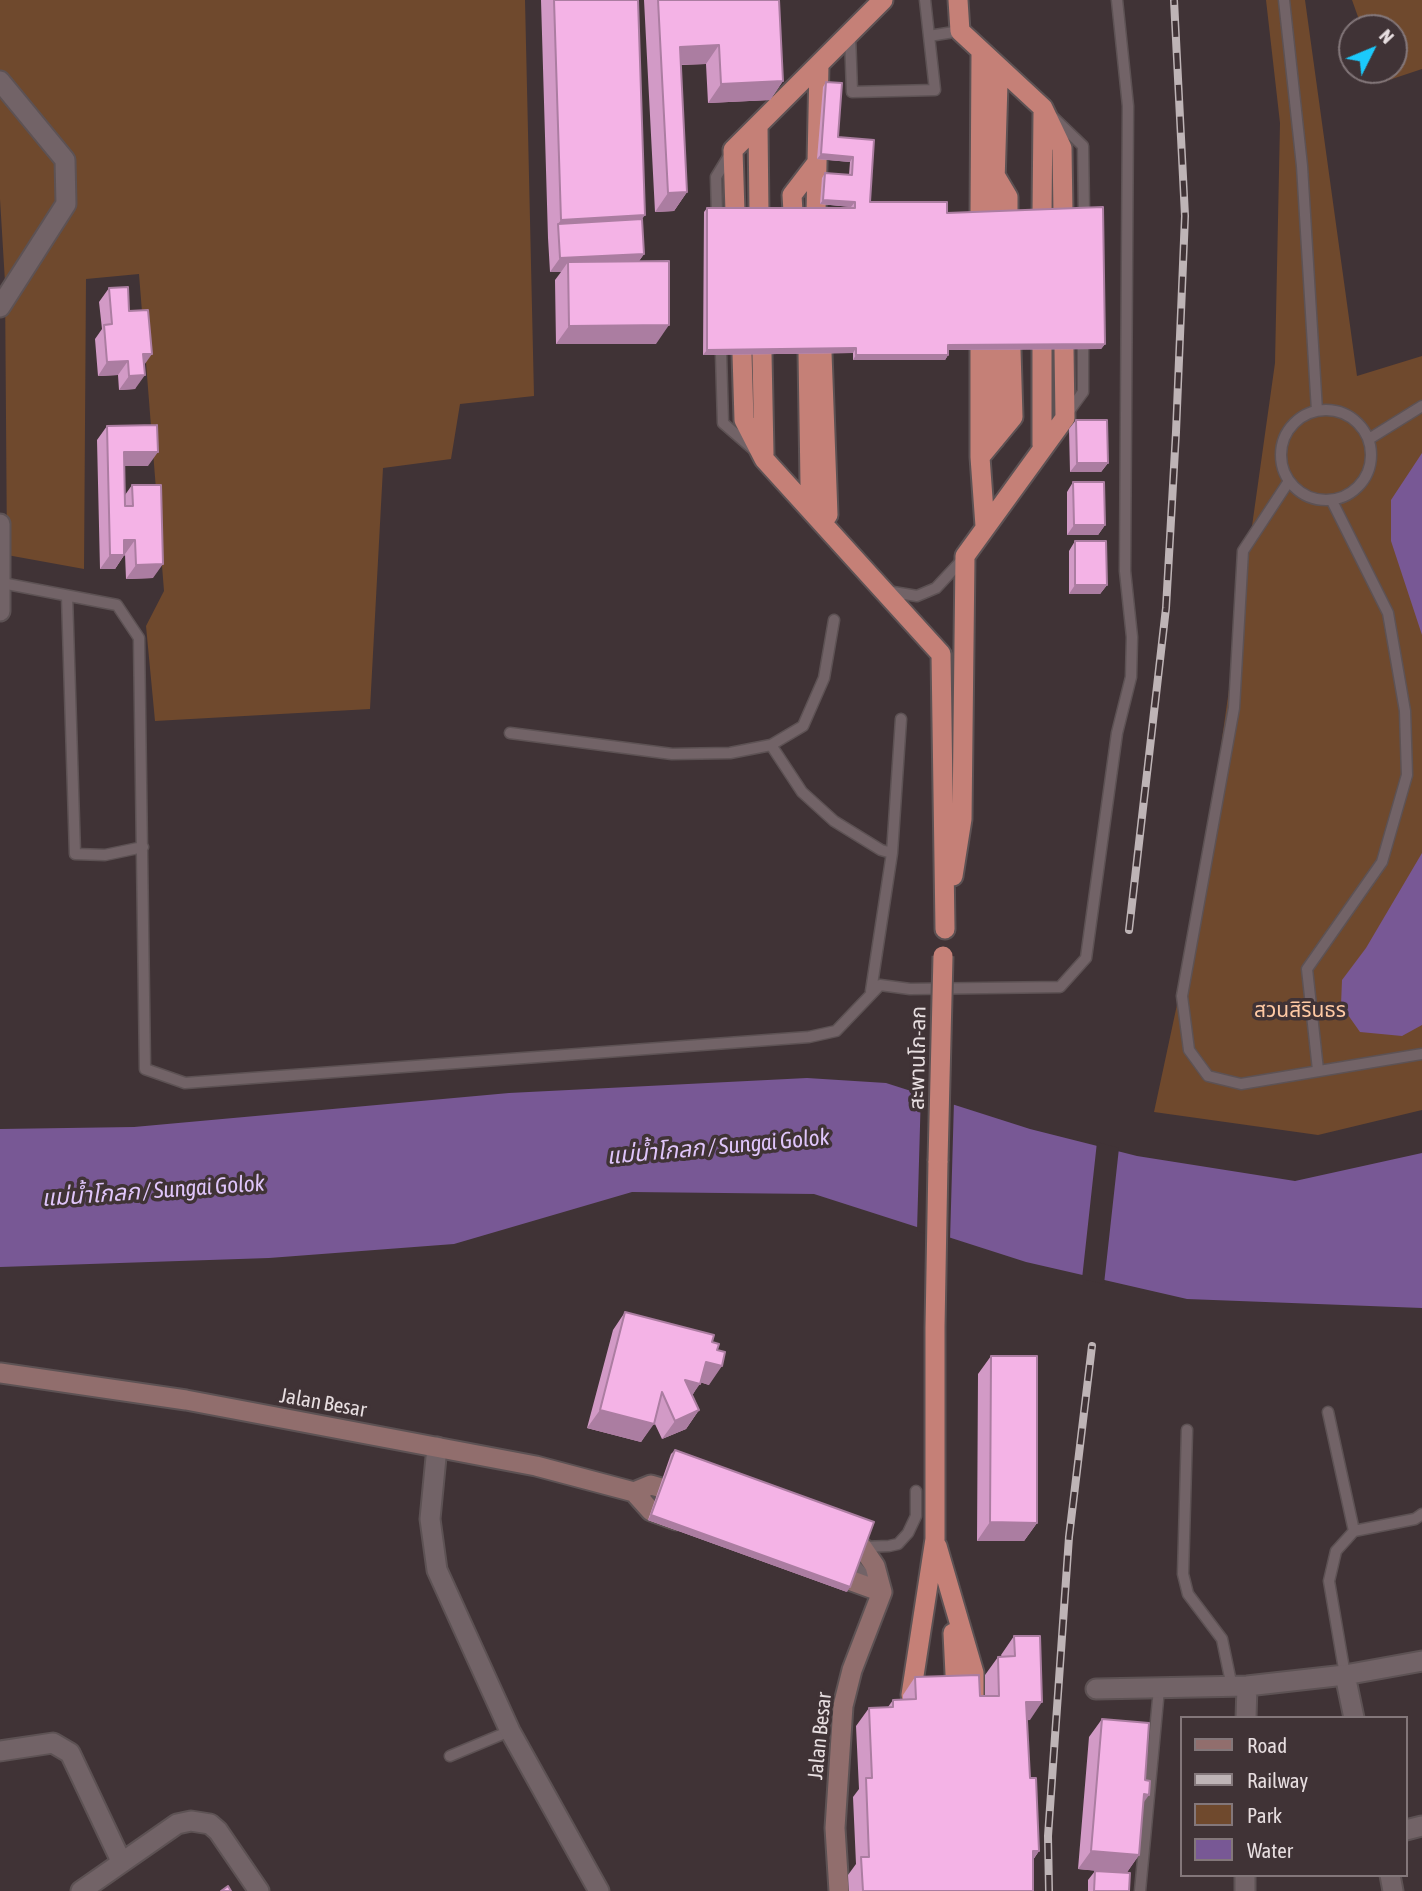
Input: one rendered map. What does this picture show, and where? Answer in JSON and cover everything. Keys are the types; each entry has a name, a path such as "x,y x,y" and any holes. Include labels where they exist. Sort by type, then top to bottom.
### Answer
{"highway":[{"path":"726,213 733,150 850,34 868,8 883,0"},
{"path":"958,0 960,31 1043,108 1062,148 1063,213"},
{"path":"981,52 998,83 995,174 1008,197 994,216 981,52"},
{"path":"810,171 802,208 810,171 819,65"},
{"path":"1042,214 1043,108"},
{"path":"758,126 759,212"},
{"path":"1042,349 1042,445"},
{"path":"945,929 962,819 965,556 1042,445 1065,418 1073,349"},
{"path":"985,526 981,457 995,350"},
{"path":"981,457 1013,417 995,350"},
{"path":"995,350 995,439"},
{"path":"809,353 828,530 810,482 809,353"},
{"path":"752,354 764,459 941,654 945,929"},
{"name":"สะพานโก-ลก","path":"935,1539 934,1327 945,929"},
{"path":"935,1539 974,1673 975,1715"},
{"path":"922,1613 910,1698 935,1539"},
{"path":"948,1591 977,1643 987,1675"},
{"path":"948,1591 956,1694"}],"main road":[{"name":"Jalan Besar","path":"0,1373 186,1400 536,1466 634,1492 651,1511 689,1524"},
{"name":"Jalan Besar","path":"634,1492 651,1485 704,1500"},
{"path":"822,1535 862,1547 875,1566 882,1592"},
{"path":"822,1562 882,1592"},
{"name":"Jalan Besar","path":"839,1891 835,1828 843,1706 852,1670 882,1592"}],"street":[{"path":"0,81 65,160 66,204 0,307"},
{"path":"0,524 0,611"},
{"path":"437,1447 430,1519 435,1562 510,1731 599,1891"},
{"path":"1096,1689 1239,1686 1345,1675 1422,1661"},
{"path":"1345,1675 1354,1716"},
{"path":"1239,1686 1246,1716"},
{"path":"0,1751 53,1743 70,1753 121,1861"},
{"path":"81,1891 177,1824 200,1822 211,1825 218,1831 259,1891"}],"lane":[{"path":"850,34 852,92 935,90 925,0"},
{"path":"2,583 117,605 139,638 145,1069 185,1083 808,1037 836,1031 871,991 880,985 910,989 1060,987 1086,958 1117,733 1131,664 1132,637 1125,571 1128,106 1117,0"},
{"path":"1284,0 1302,166 1317,411"},
{"path":"929,36 960,31"},
{"path":"1043,108 1083,146 1084,212"},
{"path":"721,354 723,423 764,459"},
{"path":"1369,439 1422,406"},
{"path":"1317,411 1342,413 1353,419 1369,439 1372,453 1365,479 1356,490 1332,501 1307,497 1289,481 1282,468 1280,453 1283,438 1303,416 1317,411"},
{"path":"1289,481 1243,551 1234,708 1182,996 1189,1050 1208,1076 1241,1084 1422,1054"},
{"path":"1318,1070 1307,969 1382,862 1407,775 1405,711 1388,613 1332,501"},
{"path":"883,590 917,596 936,588 965,556"},
{"path":"67,596 75,853 105,855 144,848"},
{"path":"510,733 672,754 730,753 771,745 803,726 824,678 834,620"},
{"path":"871,991 892,853 901,719"},
{"path":"771,745 802,792 834,821 881,850 892,853"},
{"path":"1328,1412 1354,1531"},
{"path":"1187,1430 1183,1574 1188,1594 1222,1639 1239,1686"},
{"path":"862,1547 898,1544 908,1533 916,1516 916,1491"},
{"path":"634,1492 660,1501"},
{"path":"1345,1675 1329,1581 1336,1551 1354,1531 1415,1519 1422,1514"},
{"path":"1140,1891 1159,1689"},
{"path":"450,1756 510,1731"}],"green space":[{"path":"0,0 525,0 534,396 460,404 451,459 383,468 370,709 155,721 146,626 164,591 139,274 86,279 84,569 7,555 5,282 0,199"},
{"name":"สวนสิรินธร","path":"1266,0 1305,0 1357,376 1422,356 1422,1110 1318,1135 1154,1112 1199,902 1275,363 1280,123"},
{"path":"1352,0 1422,0 1422,69 1408,74 1408,14 1357,14"}],"water":[{"path":"1422,453 1422,635 1391,541 1391,500"},
{"path":"1422,853 1422,1025 1402,1036 1360,1032 1341,1005 1342,980 1366,948"},
{"name":"แม่น้ำโกลก / Sungai Golok","path":"807,1078 886,1083 1030,1129 1137,1156 1295,1181 1422,1153 1422,1308 1187,1299 1026,1262 814,1194 632,1192 454,1244 269,1258 0,1267 0,1129 134,1127 509,1093"}],"pier":[{"path":"921,1091 954,1101 950,1241 917,1231"},
{"path":"1097,1142 1119,1148 1104,1284 1082,1279"}],"building":[{"path":"554,0 638,0 645,215 561,220"},
{"path":"658,0 779,0 783,81 721,84 719,45 680,47 687,192 668,193"},
{"path":"826,82 842,83 838,137 874,140 870,202 947,202 947,213 1103,207 1105,344 948,345 948,355 856,355 856,348 707,350 707,208 855,208 855,202 823,200 825,173 852,175 853,157 821,154"},
{"path":"642,219 644,254 560,258 558,224"},
{"path":"669,261 669,325 569,326 568,262"},
{"path":"128,287 129,311 148,310 152,354 143,354 145,375 129,376 128,361 107,362 104,325 112,324 109,288"},
{"path":"1076,420 1107,420 1108,463 1077,463"},
{"path":"157,425 158,452 124,452 125,506 133,506 132,485 161,485 163,564 136,565 135,540 124,540 124,555 110,555 107,426"},
{"path":"1073,482 1104,482 1105,525 1074,525"},
{"path":"1075,541 1106,541 1107,585 1075,585"},
{"path":"625,1312 714,1335 712,1342 719,1344 717,1350 725,1352 722,1366 706,1362 700,1384 685,1380 699,1410 675,1421 662,1392 654,1424 600,1410"},
{"path":"991,1356 1037,1356 1037,1523 990,1522"},
{"path":"675,1450 874,1522 850,1587 651,1515"},
{"path":"1014,1636 1040,1636 1042,1702 1026,1702 1030,1778 1036,1778 1039,1851 1033,1851 1033,1891 863,1891 861,1857 869,1857 866,1778 872,1778 869,1708 893,1707 893,1700 916,1699 915,1677 979,1675 980,1696 999,1696 998,1657 1015,1656"},
{"path":"1102,1719 1149,1723 1145,1780 1150,1781 1149,1795 1144,1794 1139,1855 1091,1851"},
{"path":"1095,1871 1130,1873 1129,1891 1094,1891"}],"railway":[{"path":"1129,930 1166,608 1176,432 1185,216 1174,0"},
{"path":"1049,1891 1048,1836 1069,1537 1092,1346"}]}
